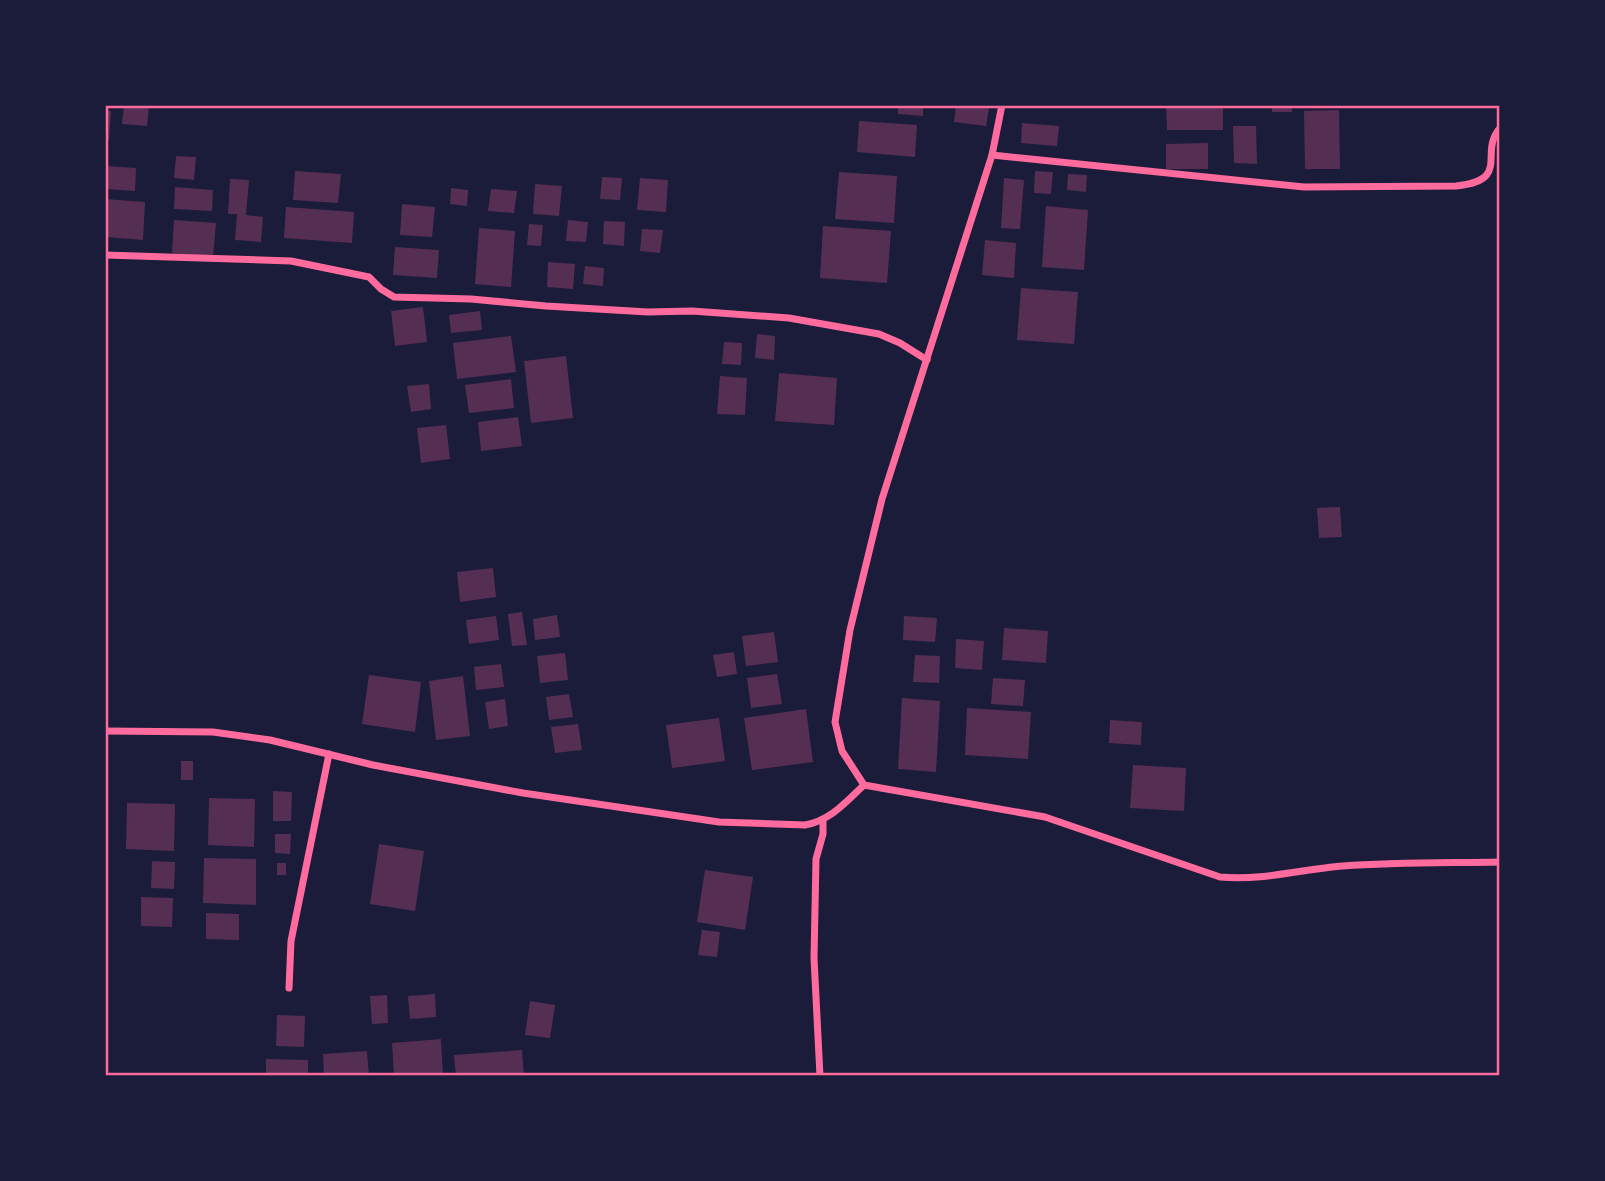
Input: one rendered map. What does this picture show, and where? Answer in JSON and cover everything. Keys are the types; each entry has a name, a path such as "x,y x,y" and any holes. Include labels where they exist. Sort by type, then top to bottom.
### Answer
{"street":[{"path":"1003,105 992,156 882,499 850,630 835,722 842,751 864,785 1045,817 1220,877 1244,880 1340,866 1411,862 1500,862"},
{"path":"992,156 1304,187 1456,186 1476,184 1489,173 1493,136 1500,128"},
{"path":"105,255 291,261 369,277 394,297 471,299 546,306 648,312 692,311 800,319 879,334 927,360"},
{"path":"105,731 213,732 270,740 523,793 719,822 805,825 833,814 864,785"},
{"path":"289,989 291,941 329,754"},
{"path":"820,1076 814,958 816,859 823,834 823,820"}],"building":[{"path":"124,105 149,105 147,126 122,124"},
{"path":"898,105 923,105 923,116 898,114"},
{"path":"956,105 989,108 986,126 954,122"},
{"path":"1166,105 1223,105 1223,130 1167,130"},
{"path":"1272,105 1292,105 1292,112 1272,112"},
{"path":"105,110 111,111 109,140 105,140"},
{"path":"1339,110 1340,169 1305,169 1304,111"},
{"path":"859,121 917,125 915,157 857,152"},
{"path":"1022,123 1059,126 1057,146 1021,143"},
{"path":"1233,126 1256,126 1257,164 1234,163"},
{"path":"1208,143 1208,169 1166,169 1166,144"},
{"path":"176,156 196,157 194,180 174,178"},
{"path":"105,166 136,168 135,191 105,189"},
{"path":"295,171 341,174 338,203 293,200"},
{"path":"1035,171 1053,172 1051,194 1034,193"},
{"path":"839,172 897,176 894,223 835,219"},
{"path":"1068,174 1087,175 1086,192 1067,190"},
{"path":"602,177 622,178 620,200 600,199"},
{"path":"640,178 668,180 666,212 637,210"},
{"path":"1004,178 1024,180 1020,229 1001,228"},
{"path":"230,179 249,180 246,215 263,217 261,242 235,240 237,214 228,214"},
{"path":"535,184 562,186 559,216 533,214"},
{"path":"175,187 213,190 212,211 174,209"},
{"path":"451,188 468,190 467,206 450,204"},
{"path":"491,189 517,191 514,213 488,211"},
{"path":"105,199 145,202 143,240 105,237"},
{"path":"402,204 435,207 432,237 400,235"},
{"path":"1046,206 1088,210 1084,270 1042,267"},
{"path":"286,207 354,212 352,243 284,238"},
{"path":"174,220 216,223 213,257 172,253"},
{"path":"568,220 588,222 586,242 566,241"},
{"path":"604,221 625,222 624,246 603,244"},
{"path":"529,224 543,225 541,246 527,245"},
{"path":"823,226 891,231 887,283 820,278"},
{"path":"479,228 515,231 511,287 475,284"},
{"path":"642,229 663,230 660,253 640,251"},
{"path":"985,240 1016,243 1014,278 982,275"},
{"path":"395,247 439,250 437,278 393,275"},
{"path":"548,262 575,264 573,289 547,287"},
{"path":"585,266 604,268 603,286 583,284"},
{"path":"1021,288 1078,292 1074,344 1017,340"},
{"path":"423,307 427,342 395,346 391,311"},
{"path":"480,311 482,330 451,333 449,315"},
{"path":"757,334 775,336 774,360 755,358"},
{"path":"511,336 516,372 457,379 453,343"},
{"path":"724,342 742,343 741,365 722,364"},
{"path":"566,356 573,418 531,423 524,361"},
{"path":"779,373 837,378 834,425 775,421"},
{"path":"720,376 747,378 745,415 717,414"},
{"path":"511,379 514,408 469,413 465,385"},
{"path":"429,384 431,409 411,412 407,386"},
{"path":"518,417 522,446 481,451 478,422"},
{"path":"446,425 450,459 421,463 417,428"},
{"path":"1340,507 1342,537 1319,538 1317,508"},
{"path":"493,568 496,597 460,602 457,572"},
{"path":"522,612 527,645 512,646 508,614"},
{"path":"557,615 560,637 535,640 533,619"},
{"path":"496,616 499,640 469,644 466,620"},
{"path":"904,616 937,618 935,642 903,640"},
{"path":"1004,628 1048,631 1046,663 1002,660"},
{"path":"774,632 778,662 746,666 742,636"},
{"path":"956,639 984,641 982,670 955,668"},
{"path":"734,652 737,674 717,677 713,655"},
{"path":"565,653 568,680 540,683 537,656"},
{"path":"915,655 940,656 939,683 913,682"},
{"path":"501,664 504,687 476,690 474,667"},
{"path":"777,674 782,704 751,708 747,678"},
{"path":"369,675 421,682 415,732 362,724"},
{"path":"463,676 470,736 436,740 429,681"},
{"path":"993,678 1025,680 1023,706 991,704"},
{"path":"569,694 573,717 549,720 546,697"},
{"path":"902,698 940,701 936,772 898,769"},
{"path":"505,699 508,726 489,729 485,702"},
{"path":"967,708 1031,712 1028,759 965,755"},
{"path":"806,709 813,762 752,770 744,718"},
{"path":"719,718 725,761 672,768 666,725"},
{"path":"1110,720 1142,722 1141,745 1109,743"},
{"path":"578,724 582,750 555,753 551,727"},
{"path":"181,761 193,761 193,780 181,780"},
{"path":"1133,765 1186,768 1184,811 1130,808"},
{"path":"273,791 292,792 291,821 273,821"},
{"path":"209,798 255,799 254,847 208,845"},
{"path":"127,803 175,804 174,851 126,849"},
{"path":"275,834 291,834 290,854 275,853"},
{"path":"379,844 424,851 415,911 370,904"},
{"path":"204,858 256,859 256,905 203,903"},
{"path":"152,861 175,862 174,889 151,888"},
{"path":"277,863 286,863 286,875 277,875"},
{"path":"705,870 753,877 745,930 697,922"},
{"path":"141,897 173,898 172,927 141,926"},
{"path":"206,913 239,914 239,940 206,939"},
{"path":"702,930 720,932 717,957 698,955"},
{"path":"435,994 436,1017 410,1019 408,996"},
{"path":"387,995 388,1023 372,1024 370,996"},
{"path":"530,1001 555,1005 550,1038 525,1035"},
{"path":"277,1015 305,1016 304,1047 276,1046"},
{"path":"441,1039 443,1076 394,1076 392,1043"},
{"path":"522,1050 524,1076 456,1076 454,1055"},
{"path":"367,1051 369,1076 324,1076 323,1054"},
{"path":"266,1059 308,1060 308,1076 266,1076"}]}
